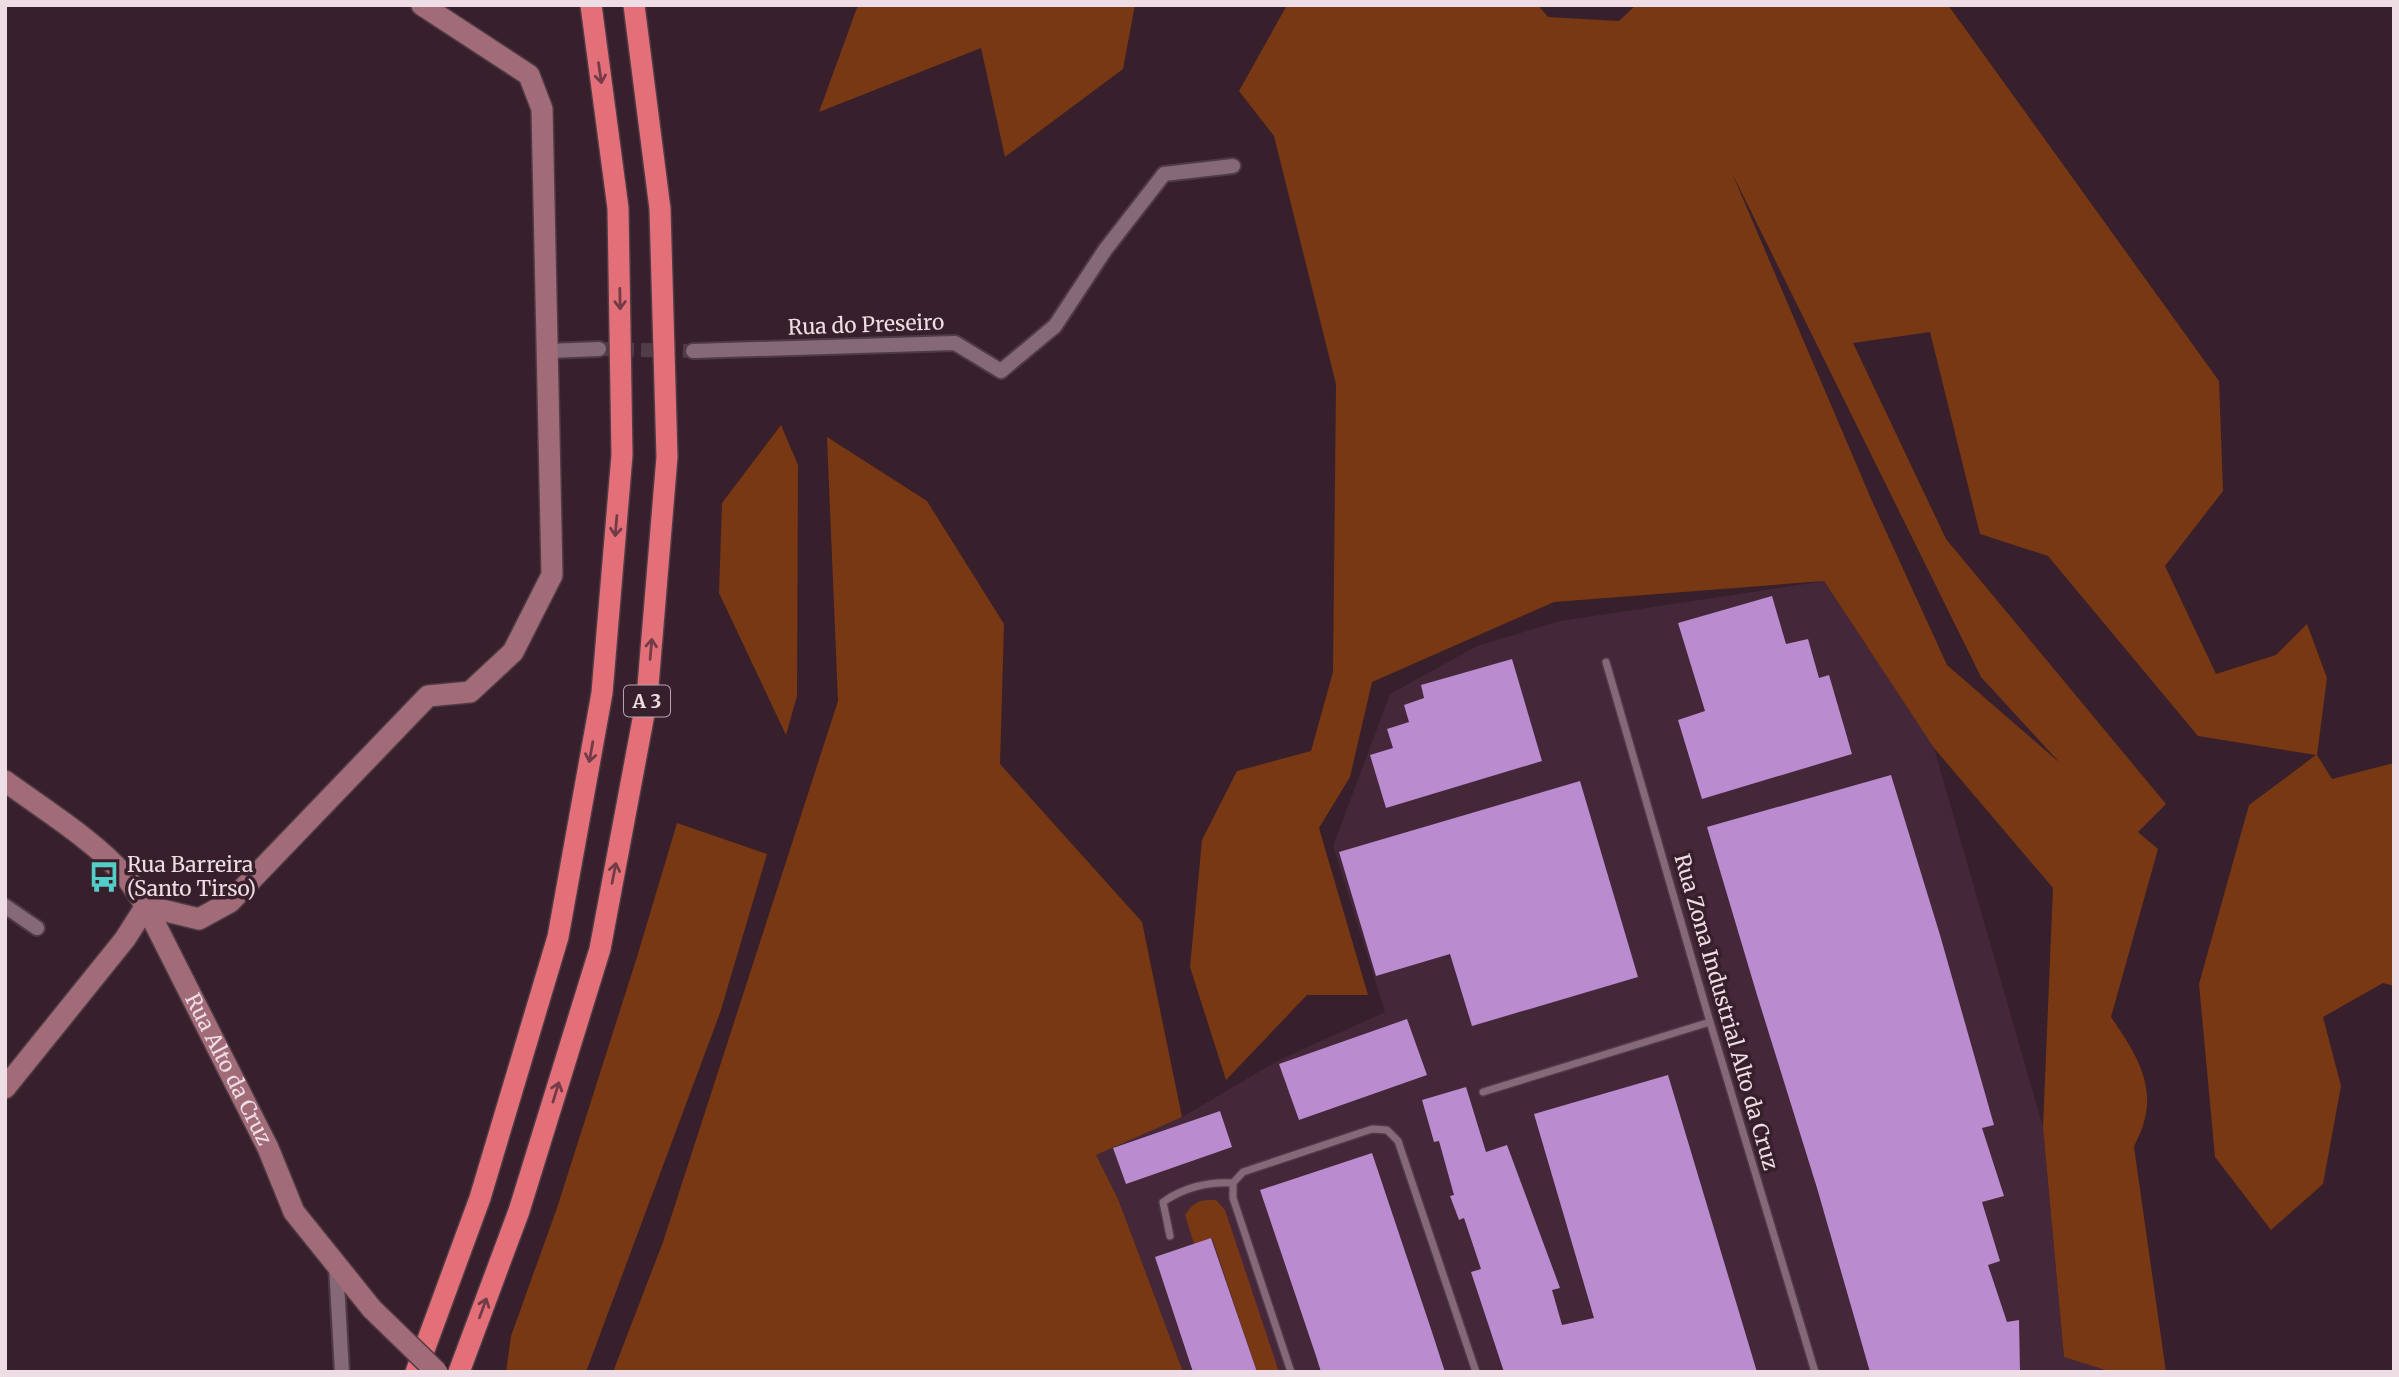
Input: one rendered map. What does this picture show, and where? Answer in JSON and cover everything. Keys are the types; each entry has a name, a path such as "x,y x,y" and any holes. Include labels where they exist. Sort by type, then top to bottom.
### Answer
{"highway":[{"name":"A 3","path":"416,1372 480,1198 558,937 602,693 622,428 618,208 591,5"},
{"name":"A 3","path":"459,1372 519,1211 600,948 647,698 667,457 660,209 634,5"}],"street":[{"path":"5,1088 125,939 146,906 198,919 230,902 428,696 470,692 513,652 552,575 542,109 529,75 422,5"},
{"name":"Rua do Preseiro","path":"693,351 955,343 1001,371 1055,326 1104,250 1164,174 1233,166"},
{"path":"548,351 599,349"},
{"name":"Rua Alto da Cruz","path":"5,781 105,855 125,876 146,906 268,1148 293,1212 372,1309 437,1372"},
{"path":"8,914 37,928"},
{"path":"335,1264 342,1372"}],"lane":[{"name":"Rua Zona Industrial Alto da Cruz","path":"1606,662 1815,1372"},
{"path":"1483,1092 1710,1022"},
{"path":"1291,1372 1233,1198 1233,1184 1243,1172 1373,1129 1387,1130 1398,1141 1476,1372"},
{"path":"1170,1236 1163,1202 1174,1194 1214,1182 1233,1184"}],"shaded area":[{"path":"858,5 1135,5 1123,69 1005,157 981,48 819,112"},
{"path":"1287,5 1538,5 1548,17 1619,21 1636,5 1948,5 2219,381 2223,491 2165,566 2216,674 2276,655 2307,624 2327,678 2317,755 2332,779 2394,763 2394,986 2383,983 2323,1017 2341,1086 2323,1184 2271,1230 2215,1157 2199,984 2249,805 2316,755 2198,736 2048,556 1980,534 1930,332 1853,343 1946,539 2166,804 2138,832 2158,849 2111,1017 2134,1053 2147,1093 2144,1122 2134,1147 2166,1372 2112,1372 2064,1357 2043,1127 2053,888 1934,748 1824,581 1554,602 1372,682 1350,777 1319,828 1368,995 1307,995 1226,1080 1190,967 1202,840 1237,771 1311,751 1333,672 1336,384 1274,136 1239,91","holes":["1732,173 1981,677 2060,763 1947,665 1872,501"]},
{"path":"781,425 798,465 797,696 786,735 719,593 722,503"},
{"path":"827,437 927,501 1004,624 1000,764 1142,922 1182,1117 1096,1155 1118,1199 1183,1372 613,1372 663,1242 838,701"},
{"path":"1824,581 1934,748 2043,1127 2064,1356 2112,1372 740,1372 851,1197 1182,1117 1279,1060 1385,1012 1333,846 1390,694 1477,646 1560,621"},
{"path":"677,823 767,854 720,1013 586,1372 506,1372 511,1336 557,1208"},
{"path":"1216,1200 1225,1210 1279,1372 1257,1372 1212,1238 1194,1244 1185,1215 1195,1204"}],"building":[{"path":"1772,596 1786,644 1808,639 1819,678 1829,675 1852,754 1702,799 1678,720 1705,711 1678,623"},
{"path":"1512,659 1542,761 1386,808 1370,755 1393,748 1387,729 1409,722 1404,705 1424,698 1421,685"},
{"path":"1891,775 1994,1125 1982,1128 2004,1196 1982,1202 2000,1261 1988,1265 2007,1322 2019,1320 2020,1372 1870,1372 1707,827"},
{"path":"1580,781 1638,977 1472,1026 1450,954 1376,976 1339,852"},
{"path":"1407,1019 1427,1075 1299,1120 1279,1064"},
{"path":"1668,1075 1757,1372 1504,1372 1471,1272 1481,1269 1464,1218 1459,1220 1450,1196 1454,1195 1439,1141 1434,1142 1422,1100 1466,1087 1486,1152 1507,1145 1560,1288 1552,1290 1562,1325 1594,1318 1534,1114"},
{"path":"1220,1111 1232,1147 1126,1184 1113,1148"},
{"path":"1372,1153 1445,1372 1321,1372 1260,1190"},
{"path":"1211,1238 1257,1372 1193,1372 1155,1257"}],"tunnel":[{"path":"599,349 693,351"}],"place":[{"name":"Rua Barreira (Santo Tirso)","path":"104,877"}]}
